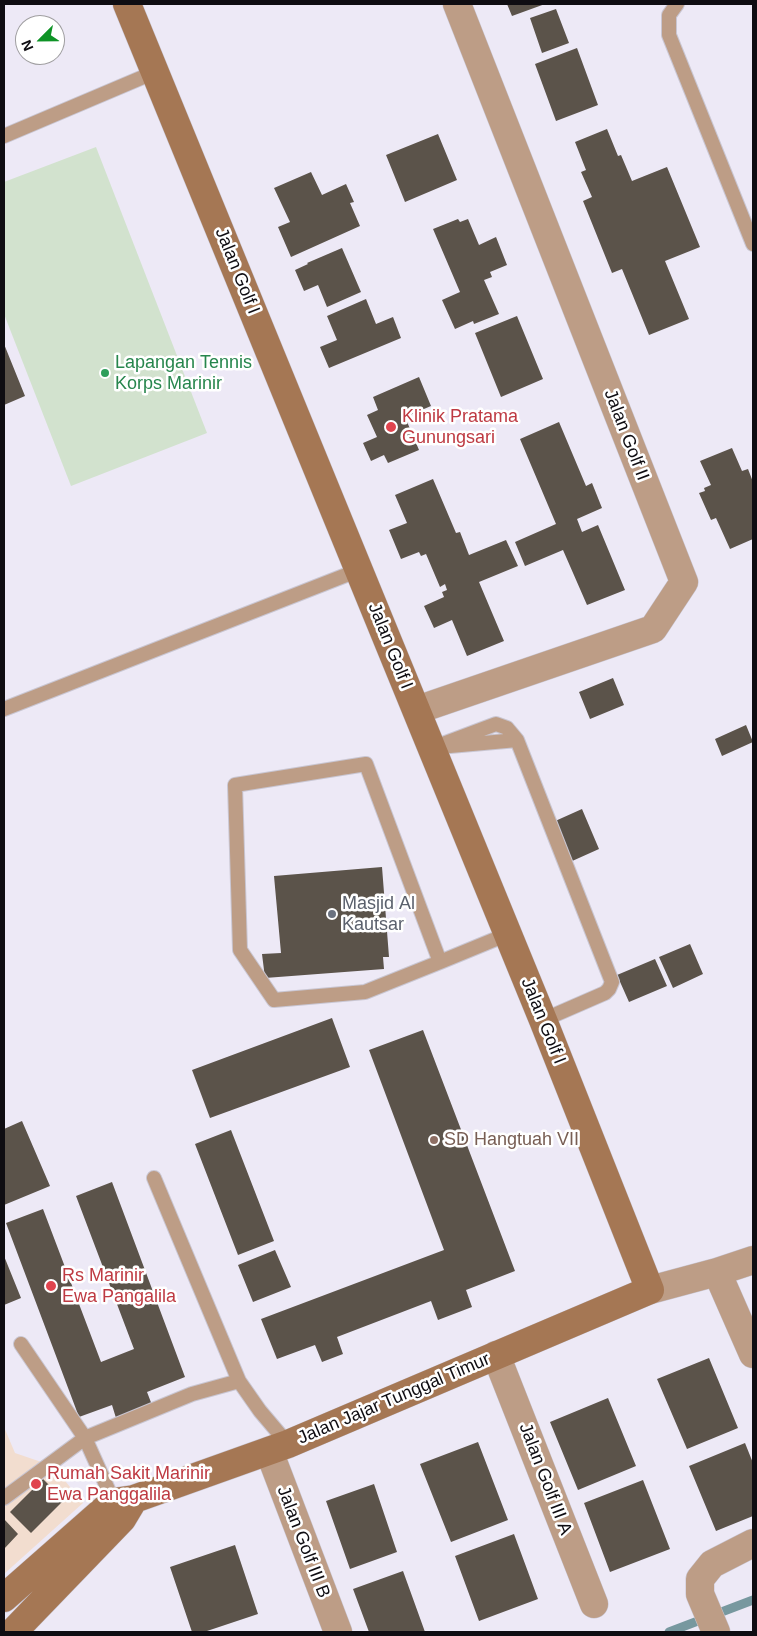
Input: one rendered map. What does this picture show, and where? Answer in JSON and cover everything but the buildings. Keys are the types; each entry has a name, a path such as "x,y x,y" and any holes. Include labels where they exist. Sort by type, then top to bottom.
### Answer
{"main road":[{"name":"Jalan Golf I","path":"127,4 417,710 650,1290"},
{"name":"Jalan Jajar Tunggal Timur","path":"4,1598 123,1506 279,1447 650,1290"},
{"name":"Jalan Jajar Tunggal Timur","path":"13,1632 123,1506"}],"street":[{"name":"Jalan Golf II","path":"417,710 653,628 684,582 457,4"},
{"path":"650,1290 753,1260"},
{"path":"717,1272 753,1354"},
{"name":"Jalan Golf III A","path":"496,1355 594,1604"},
{"name":"Jalan Golf III B","path":"279,1447 338,1632"},
{"path":"715,1631 700,1594 700,1578 712,1564 753,1543"}],"lane":[{"path":"677,4 668,15 668,35 752,239"},
{"path":"4,136 155,72"},
{"path":"4,709 359,570"},
{"path":"432,748 517,740 612,982 605,993 543,1020"},
{"path":"440,962 366,764 235,785 240,950 274,1000 365,992 440,962 508,934"},
{"path":"154,1178 239,1381 260,1411 279,1447"},
{"path":"21,1344 85,1438 123,1506"},
{"path":"4,1498 85,1438 192,1394 239,1381"}],"shaded area":[{"name":"Rumah Sakit Marinir Ewa Panggalila","path":"4,1427 15,1453 53,1466 83,1503 4,1574"}],"green space":[{"name":"Lapangan Tennis Korps Marinir","path":"96,147 207,433 71,486 4,314 4,182"}],"waterway":[{"path":"669,1632 753,1600"}],"place":[{"name":"Lapangan Tennis Korps Marinir","path":"105,373"},
{"name":"Klinik Pratama Gunungsari","path":"391,427"},
{"name":"Masjid Al Kautsar","path":"332,914"},
{"name":"SD Hangtuah VII","path":"434,1140"},
{"name":"Rs Marinir Ewa Pangalila","path":"51,1286"},
{"name":"Rumah Sakit Marinir Ewa Panggalila","path":"36,1484"}]}
